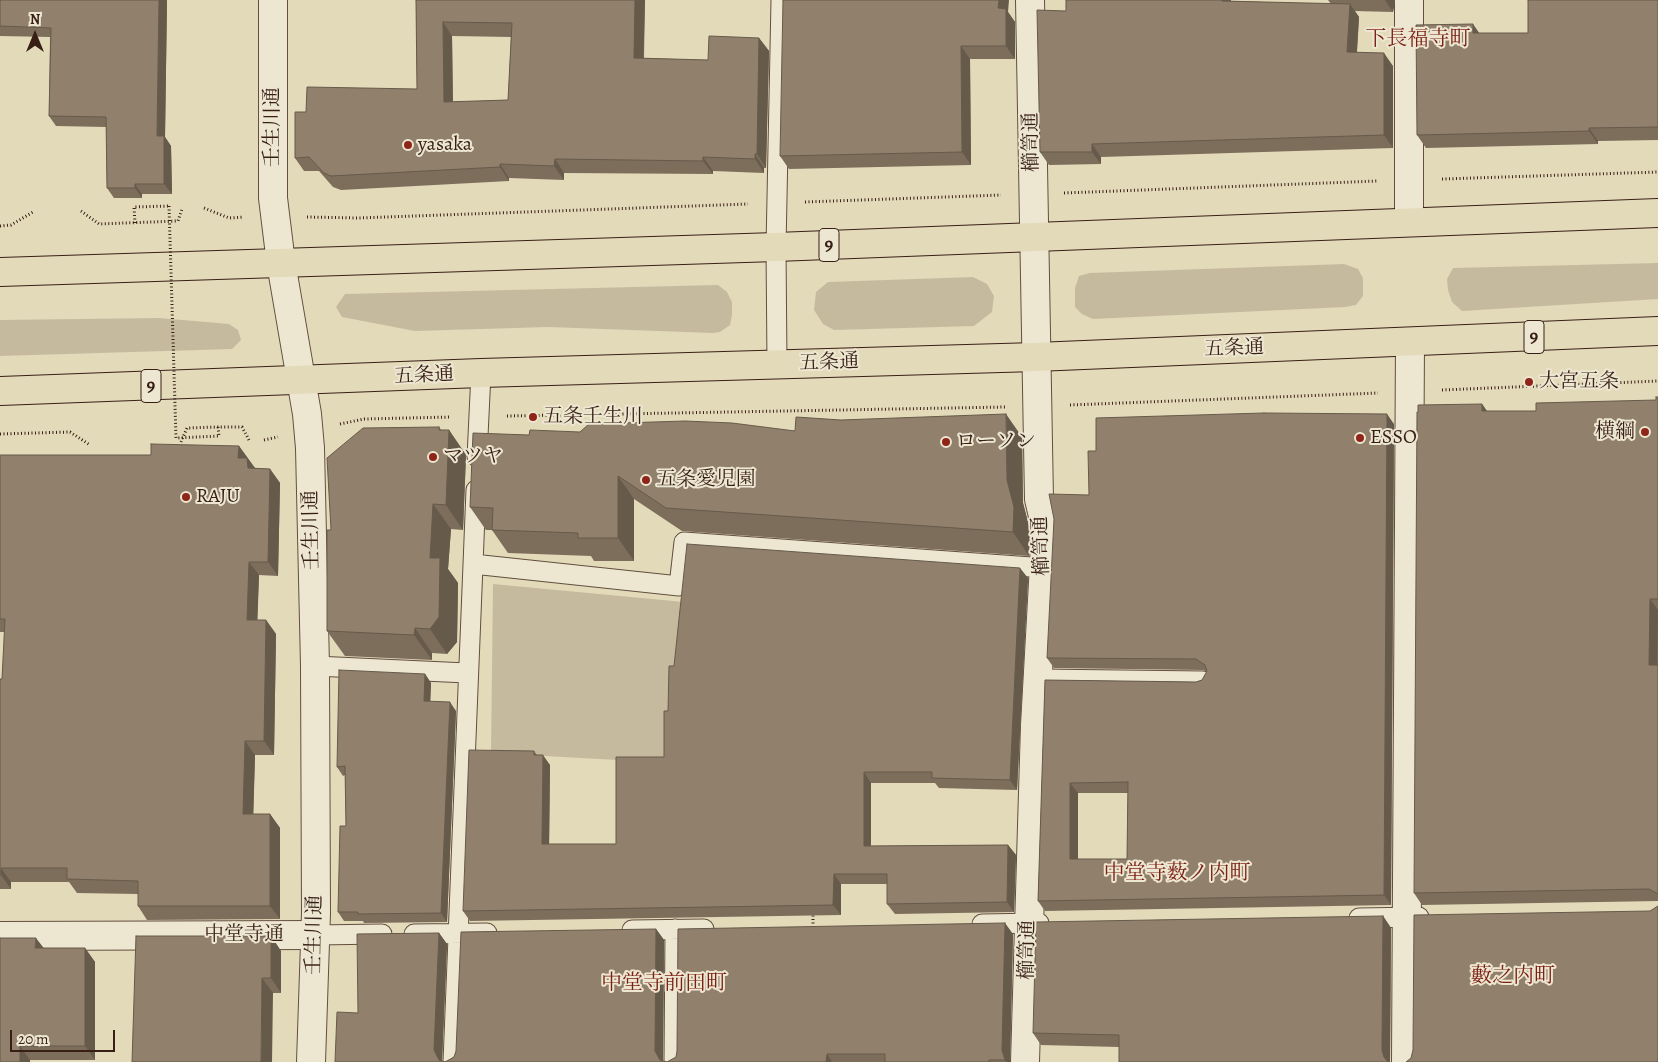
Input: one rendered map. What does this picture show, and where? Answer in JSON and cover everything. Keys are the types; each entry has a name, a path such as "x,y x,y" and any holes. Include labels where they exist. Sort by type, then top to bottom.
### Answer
{"highway":[{"name":"9","path":"0,272 776,247 1409,221 1658,213"},
{"name":"五条通","path":"0,391 301,382 481,373 1036,357 1658,331"}],"street":[{"name":"壬生川通","path":"273,0 275,216 308,431 315,666 316,935 311,1062"},
{"name":"櫛笥通","path":"1025,1062 1035,725 1046,529 1039,499 1030,0"},
{"path":"1409,0 1409,221"},
{"path":"1406,1062 1410,342"},
{"name":"中堂寺通","path":"0,936 316,935"}],"lane":[{"path":"777,365 776,247 781,0"},
{"path":"453,1062 467,673 481,373"},
{"path":"473,564 679,586 684,542 1045,568"},
{"path":"315,666 467,673"},
{"path":"1039,679 1203,681"},
{"path":"1338,918 1436,917"},
{"path":"960,924 1059,923"},
{"path":"616,930 724,928"},
{"path":"674,1062 675,929"},
{"name":"中堂寺通","path":"316,935 507,932"}],"path":[{"path":"204,208 229,218 275,216 359,218 1658,172"},
{"path":"134,223 134,207 169,206 176,438 219,436 218,427"},
{"path":"81,211 100,224 178,221 182,209"},
{"path":"0,226 11,225 33,212"},
{"path":"264,440 364,419 1037,406 1658,381"},
{"path":"181,442 187,428 242,426 249,440"},
{"path":"0,434 70,432 90,445"},
{"path":"813,908 813,927"}],"shaded area":[{"path":"1658,263 1658,299 1462,311 1452,302 1448,290 1447,279 1453,268"},
{"path":"1344,264 1358,269 1363,278 1363,296 1356,305 1093,319 1082,314 1075,307 1075,288 1079,276 1090,273"},
{"path":"973,277 987,284 994,296 992,312 974,326 834,330 823,324 814,310 816,292 828,282"},
{"path":"718,285 727,292 732,302 732,315 730,325 720,332 713,333 548,327 415,331 342,317 336,307 345,294"},
{"path":"159,318 229,324 238,330 241,340 232,349 0,356 0,320"},
{"path":"493,584 684,602 672,763 491,753"}],"building":[{"path":"0,0 159,0 157,136 164,136 164,184 135,184 135,188 107,188 106,117 49,116 51,28 0,26"},
{"path":"416,0 635,0 634,58 708,60 709,36 759,38 757,154 755,154 755,159 703,157 703,161 555,159 554,166 500,164 500,167 331,176 324,173 309,157 295,158 295,112 306,112 307,87 417,89","holes":["443,22 512,23 508,100 444,102"]},
{"path":"783,0 999,0 998,8 1006,9 1006,46 961,46 962,152 780,156"},
{"path":"1066,0 1222,0 1350,4 1347,52 1384,53 1384,135 1092,144 1092,152 1040,152 1037,10 1066,11"},
{"path":"1528,0 1658,0 1658,127 1589,128 1589,131 1417,135 1416,25 1473,24 1473,33 1528,33"},
{"path":"1656,397 1658,397 1658,599 1650,599 1649,665 1658,665 1658,894 1649,889 1414,893 1418,405 1482,404 1482,411 1536,411 1536,403 1656,400"},
{"path":"1264,413 1387,414 1384,895 1038,901 1045,680 1196,682 1202,680 1207,671 1205,665 1196,659 1047,658 1054,519 1049,494 1089,495 1088,451 1096,451 1096,418","holes":["1128,782 1127,859 1070,859 1070,783"]},
{"path":"1006,414 1007,480 1014,507 1013,532 666,508 618,476 618,538 578,538 578,533 492,530 493,508 470,507 473,433 529,435 530,430 580,432 589,424 685,421 732,423 795,431 796,417 841,420"},
{"path":"439,427 439,430 449,430 446,505 433,504 430,558 440,558 439,617 430,629 415,628 414,635 327,631 327,530 331,530 327,458 363,428"},
{"path":"151,444 239,446 238,458 247,458 248,468 270,469 268,562 249,562 247,620 266,620 264,741 245,741 243,814 270,814 270,906 138,906 138,881 67,879 67,868 1,868 0,875 0,679 2,679 5,619 0,619 0,455 151,455"},
{"path":"687,544 1020,568 1010,780 932,778 932,772 864,772 864,846 1008,845 1007,902 887,904 887,874 834,874 833,905 463,911 469,750 534,751 534,755 543,755 542,844 616,844 616,757 664,757 664,711 668,711 669,666 674,666"},
{"path":"339,670 425,674 424,701 450,702 441,913 358,914 358,912 338,912 340,826 346,826 345,766 337,767"},
{"path":"1658,906 1658,1062 1406,1062 1411,1058 1413,1050 1414,915 1650,911"},
{"path":"1383,916 1382,1050 1388,1062 1119,1062 1119,1035 1033,1033 1036,922"},
{"path":"1005,923 1002,1050 1005,1060 989,1060 989,1062 885,1062 885,1054 827,1054 826,1062 667,1062 676,1057 677,1051 678,929"},
{"path":"656,929 655,1051 660,1060 667,1062 445,1062 454,1057 456,1051 461,932"},
{"path":"439,933 434,1050 439,1060 445,1062 335,1062 337,1012 358,1013 357,934"},
{"path":"136,936 271,936 271,978 262,978 261,1062 132,1062"},
{"path":"0,938 36,938 35,948 85,948 85,1046 20,1046 20,1062 0,1062"}],"place":[{"name":"yasaka","path":"408,145"},
{"name":"大宮五条","path":"1529,382"},
{"name":"五条壬生川","path":"533,417"},
{"name":"横綱","path":"1645,432"},
{"name":"ESSO","path":"1360,438"},
{"name":"ローソン","path":"946,442"},
{"name":"マツヤ","path":"433,457"},
{"name":"五条愛児園","path":"646,480"},
{"name":"RAJU","path":"186,497"}],"district":[{"name":"下長福寺町","path":"1418,40"},
{"name":"中堂寺薮ノ内町","path":"1177,874"},
{"name":"藪之内町","path":"1513,977"},
{"name":"中堂寺前田町","path":"664,984"}]}
